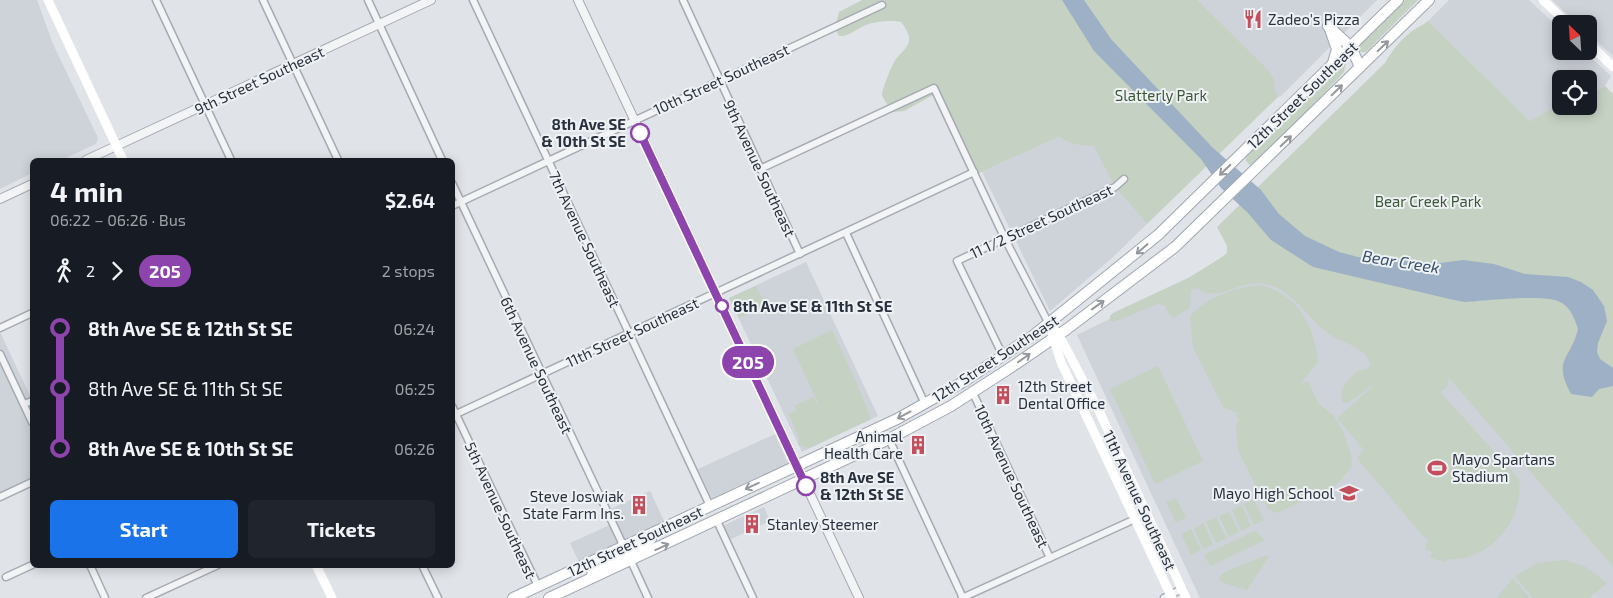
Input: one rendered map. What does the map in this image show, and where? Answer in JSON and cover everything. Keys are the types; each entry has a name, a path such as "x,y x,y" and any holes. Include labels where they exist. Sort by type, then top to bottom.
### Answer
{"main road":[{"path":"48,0 122,158"},
{"name":"12th Street Southeast","path":"512,598 925,404 1003,356 1049,324 1158,235 1398,0"},
{"name":"12th Street Southeast","path":"549,598 889,439 973,393 1056,337 1150,267 1221,204 1429,0"},
{"path":"1542,0 1558,15"},
{"path":"1331,66 1337,49 1328,26 1350,47 1360,67"},
{"path":"1598,52 1613,67"},
{"name":"11th Avenue Southeast","path":"1049,324 1100,414 1184,594"},
{"name":"11th Avenue Southeast","path":"1056,337 1169,597"},
{"path":"631,561 630,557 635,549 665,531 671,523"},
{"path":"584,583 606,565 620,557 624,551 623,545"},
{"path":"317,568 332,598"}],"street":[{"path":"156,0 230,158"},
{"path":"262,0 337,158"},
{"path":"368,0 441,158"},
{"name":"9th Street Southeast","path":"90,158 431,0"},
{"name":"7th Avenue Southeast","path":"472,0 710,506"},
{"path":"578,0 859,598"},
{"name":"9th Avenue Southeast","path":"683,0 800,254"},
{"name":"10th Street Southeast","path":"455,205 882,4"},
{"name":"11th Avenue Southeast","path":"760,169 934,88 1005,239 1049,324"},
{"name":"11th Street Southeast","path":"455,415 974,172"},
{"name":"11 1/2 Street Southeast","path":"1003,356 957,261 1115,187 1124,179"},
{"path":"0,199 30,185"},
{"name":"6th Avenue Southeast","path":"455,189 623,545"},
{"path":"846,233 925,404"},
{"path":"0,328 30,314"},
{"path":"0,354 30,418"},
{"name":"10th Avenue Southeast","path":"973,393 1050,558"},
{"path":"24,404 30,402"},
{"name":"5th Avenue Southeast","path":"455,417 538,586"},
{"path":"889,439 963,598 1146,514"},
{"path":"0,497 30,483"},
{"path":"717,521 754,598"},
{"path":"631,561 648,598"},
{"path":"6,577 30,566"},
{"path":"91,568 105,598"},
{"path":"146,598 211,568"},
{"path":"423,568 438,598"},
{"path":"1169,597 1184,594"}],"shaded area":[{"path":"0,0 37,0 53,44 98,138 96,144 65,158 30,158 30,174 0,189"},
{"path":"1185,0 1377,0 1280,97"},
{"path":"1449,0 1529,0 1552,22 1552,60 1594,60 1611,76 1605,86 1597,90 1597,70 1552,70 1552,111 1530,121 1428,21"},
{"path":"1552,0 1613,0 1613,56 1598,42 1598,15 1568,15"},
{"path":"1059,137 1095,146 1115,187 1147,224 1112,258 1050,311 982,172"},
{"name":"Mayo High School","path":"1254,247 1424,348 1613,567 1613,598 1200,598 1077,335"},
{"path":"806,262 878,416 802,452 729,298"},
{"path":"0,332 30,396 30,488 0,502"},
{"path":"775,434 789,465 713,501 698,469"},
{"path":"650,491 665,523 579,562 570,543 612,524 606,511"},
{"path":"764,507 770,521 727,541 720,527"}],"green space":[{"name":"Slatterly Park","path":"862,0 1197,0 1269,71 1275,81 1274,90 1279,96 1147,224 1115,187 1094,146 1073,144 1059,137 975,175 939,97 933,95 904,111 893,112 882,93 894,61 909,43 908,34 901,22 889,21 865,25 847,35 839,36 835,28 839,12"},
{"path":"1405,0 1418,0 1366,52 1359,52 1357,47"},
{"name":"Bear Creek Park","path":"1428,21 1530,121 1552,109 1552,115 1597,115 1597,90 1605,86 1613,94 1613,567 1449,378 1447,387 1440,392 1519,479 1519,494 1516,509 1510,523 1489,546 1476,554 1446,559 1445,562 1430,558 1432,552 1425,549 1428,539 1422,535 1357,458 1364,450 1337,418 1380,380 1348,403 1342,402 1341,391 1354,374 1366,369 1370,365 1368,359 1353,346 1334,337 1320,327 1297,303 1280,289 1270,285 1251,283 1212,294 1198,288 1191,290 1190,307 1174,318 1168,313 1165,305 1157,304 1114,322 1110,321 1110,316 1113,313 1190,277 1227,253 1227,246 1217,227 1385,63 1393,50 1413,30"},
{"path":"1347,60 1344,72 1283,137 1251,166 1245,160 1248,155 1338,66"},
{"path":"1260,285 1285,296 1302,313 1308,324 1313,336 1318,362 1300,384 1308,381 1318,403 1334,416 1342,430 1351,454 1352,467 1336,485 1277,513 1268,509 1238,451 1236,423 1239,420 1236,414 1268,399 1237,413 1223,407 1193,347 1190,316 1205,303 1222,294"},
{"path":"756,286 766,306 739,318 729,298"},
{"path":"832,330 858,386 832,398 858,387 871,419 809,448 798,445 799,438 789,414 797,410 794,406 813,397 819,405 793,349"},
{"path":"1158,366 1203,461 1155,484 1110,389"},
{"path":"1176,498 1186,518 1176,523 1166,502"},
{"path":"1254,500 1264,520 1254,525 1244,504"},
{"path":"1242,505 1251,526 1241,531 1232,510"},
{"path":"1229,512 1239,532 1229,537 1219,516"},
{"path":"1216,517 1226,538 1216,543 1206,522"},
{"path":"1204,523 1213,544 1203,549 1194,528"},
{"path":"1191,529 1201,550 1191,555 1181,534"},
{"path":"1255,531 1265,540 1210,566 1204,555"},
{"path":"1266,555 1269,557 1247,590 1221,582 1219,577 1223,573"},
{"path":"1565,560 1584,566 1607,583 1589,598 1533,598 1515,576 1538,563"},
{"path":"1513,578 1530,598 1497,598"}],"water":[{"name":"Bear Creek","path":"1062,0 1084,0 1111,39 1212,147 1261,190 1279,214 1305,236 1339,252 1358,257 1440,263 1463,260 1494,264 1525,274 1568,277 1581,282 1593,290 1604,306 1607,321 1598,343 1597,352 1600,359 1613,368 1613,386 1599,389 1592,397 1571,394 1563,373 1563,366 1578,329 1570,311 1562,303 1543,298 1465,302 1454,300 1313,267 1271,240 1247,212 1221,188 1201,159 1094,51"}],"bus line":[{"name":"205","path":"640,133 806,486"}],"place":[{"name":"Zadeo's Pizza","path":"1253,19"},
{"name":"8th Ave SE & 10th St SE","path":"640,133"},
{"name":"8th Ave SE & 11th St SE","path":"722,306"},
{"name":"12th Street Dental Office","path":"1003,395"},
{"name":"Animal Health Care","path":"918,445"},
{"name":"Mayo Spartans Stadium","path":"1437,468"},
{"name":"8th Ave SE & 12th St SE","path":"806,486"},
{"name":"Mayo High School","path":"1349,493"},
{"name":"Steve Joswiak State Farm Ins.","path":"639,505"},
{"name":"Stanley Steemer","path":"752,524"}]}
